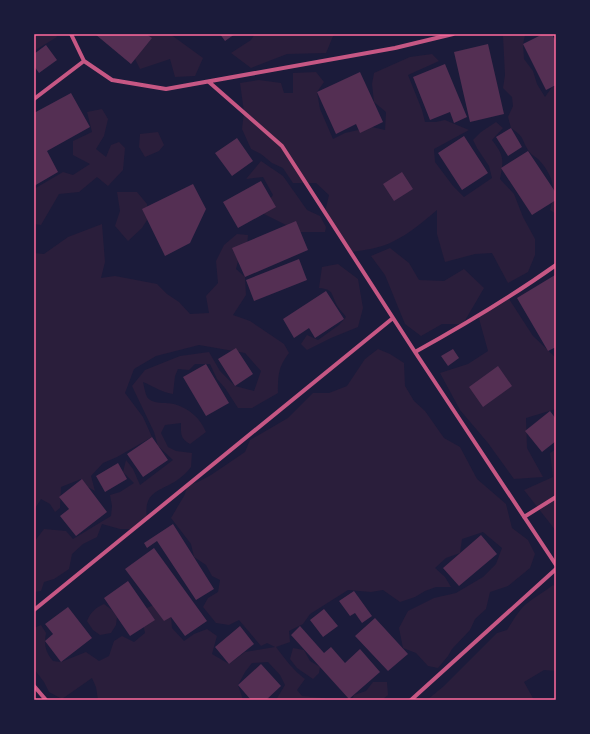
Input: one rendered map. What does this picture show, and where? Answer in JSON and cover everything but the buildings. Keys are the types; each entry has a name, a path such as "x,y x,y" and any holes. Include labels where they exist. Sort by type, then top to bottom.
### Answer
{"street":[{"path":"71,34 84,61 112,80 166,89 395,48 453,34"},
{"path":"34,99 84,61"},
{"path":"209,82 282,146 415,352 556,565"},
{"path":"415,352 472,321 556,265"},
{"path":"34,610 393,318"},
{"path":"524,517 556,497"},
{"path":"411,700 556,569"},
{"path":"34,686 46,700"}],"shaded area":[{"path":"34,34 55,34 57,37 34,51"},
{"path":"141,34 170,34 203,58 195,76 175,77 170,59 140,69 134,57"},
{"path":"255,34 334,34 326,53 287,54 251,68 231,53 251,40"},
{"path":"525,35 523,44 524,59 533,71 537,84 545,97 552,87 556,87 556,214 550,210 553,196 551,178 544,166 529,151 520,136 511,128 508,117 513,106 512,97 503,88 505,75 503,36"},
{"path":"432,54 439,61 408,75 422,110 425,122 445,120 469,130 434,149 435,162 453,186 464,197 492,178 489,166 473,140 481,132 496,122 503,128 492,140 499,150 502,158 500,179 514,194 523,217 535,239 535,255 528,272 508,283 492,253 475,254 445,262 437,234 437,210 411,231 394,241 378,247 351,252 325,212 329,195 316,183 293,183 283,168 272,163 261,154 251,149 242,129 244,112 240,83 259,80 281,83 284,93 293,93 293,73 316,72 324,82 317,92 320,109 333,139 345,133 372,127 385,130 386,112 374,102 372,84 374,73 410,57"},
{"path":"102,109 108,119 104,136 96,149 106,157 111,145 119,142 125,148 123,170 108,186 97,177 79,192 59,194 41,225 34,224 34,189 63,172 73,175 90,164 73,155 73,141 92,132 87,112"},
{"path":"158,132 164,145 159,151 145,157 139,147 140,134"},
{"path":"261,161 283,176 307,210 320,216 326,227 325,232 300,232 260,212 273,195 263,177 246,179"},
{"path":"117,192 137,192 147,204 147,220 142,228 128,241 115,226 120,211"},
{"path":"102,224 105,262 101,278 115,276 157,284 167,294 179,302 190,314 209,313 206,296 218,283 216,261 224,245 237,234 248,235 247,246 238,261 236,269 245,277 246,295 233,315 250,321 284,344 289,353 279,372 278,393 252,408 238,408 225,388 217,379 210,364 195,364 189,370 178,369 175,376 173,394 162,391 143,382 146,395 150,400 174,404 190,411 204,427 206,432 190,444 184,440 181,430 181,423 165,425 161,433 168,447 176,451 192,453 191,467 180,478 155,492 151,496 148,501 147,518 133,529 120,529 102,524 97,537 83,544 72,554 69,569 54,579 44,582 41,591 34,592 34,542 44,529 66,531 73,539 111,516 112,506 110,495 120,492 134,483 123,472 126,460 133,469 140,485 173,460 158,446 154,432 132,386 145,370 180,356 209,352 220,371 235,386 254,391 261,371 245,353 199,345 156,356 134,369 125,393 143,417 152,437 117,457 103,463 91,476 95,491 88,487 81,479 61,487 60,508 55,512 50,504 41,499 34,510 34,253 44,254 68,237"},
{"path":"390,248 409,263 419,280 444,281 464,269 484,288 463,324 442,324 421,336 405,324 385,275 371,256"},
{"path":"338,264 358,279 363,308 358,327 307,350 301,344 307,335 318,340 339,325 346,317 338,307 332,294 328,290 319,288 322,267"},
{"path":"509,299 533,336 556,358 556,409 526,418 527,448 543,477 514,479 488,443 460,410 440,373 468,364 488,351 478,315"},
{"path":"378,349 390,354 404,363 405,386 414,401 425,411 444,438 460,447 477,479 506,504 512,528 528,540 535,554 530,568 508,586 490,592 486,609 475,619 470,630 452,649 438,668 428,666 416,653 403,648 399,628 408,611 434,598 456,593 483,577 496,564 502,548 483,532 462,539 460,553 446,558 435,568 445,577 451,587 436,587 400,602 383,590 371,592 348,590 310,614 303,624 289,631 290,642 276,647 293,668 305,679 297,690 302,696 324,698 327,700 276,700 285,685 280,675 268,662 252,663 245,672 238,685 243,700 98,700 96,687 92,678 62,699 49,692 44,682 34,669 34,628 41,625 46,633 45,644 48,654 53,661 61,662 86,652 99,661 109,656 114,641 122,636 134,642 145,633 143,623 147,608 162,601 171,617 172,628 184,641 194,634 207,629 217,636 212,654 229,664 245,652 275,647 267,643 261,646 239,620 229,625 216,623 203,607 208,598 218,592 220,580 212,576 206,565 194,557 191,544 171,518 184,496 188,485 198,482 211,475 245,452 250,440 288,418 313,393 329,393 347,386 365,359"},
{"path":"556,449 556,531 524,490 553,477 550,453"},
{"path":"553,585 556,587 556,671 544,670 524,682 534,700 427,700 444,686 497,633 507,630 526,604"},
{"path":"104,604 112,610 117,617 116,625 111,633 100,635 93,630 87,621 90,615 98,607"},
{"path":"293,648 304,650 310,661 320,667 319,673 313,679 297,668 290,659"},
{"path":"373,682 387,682 388,695 382,700 352,700 354,695 366,691"}]}
